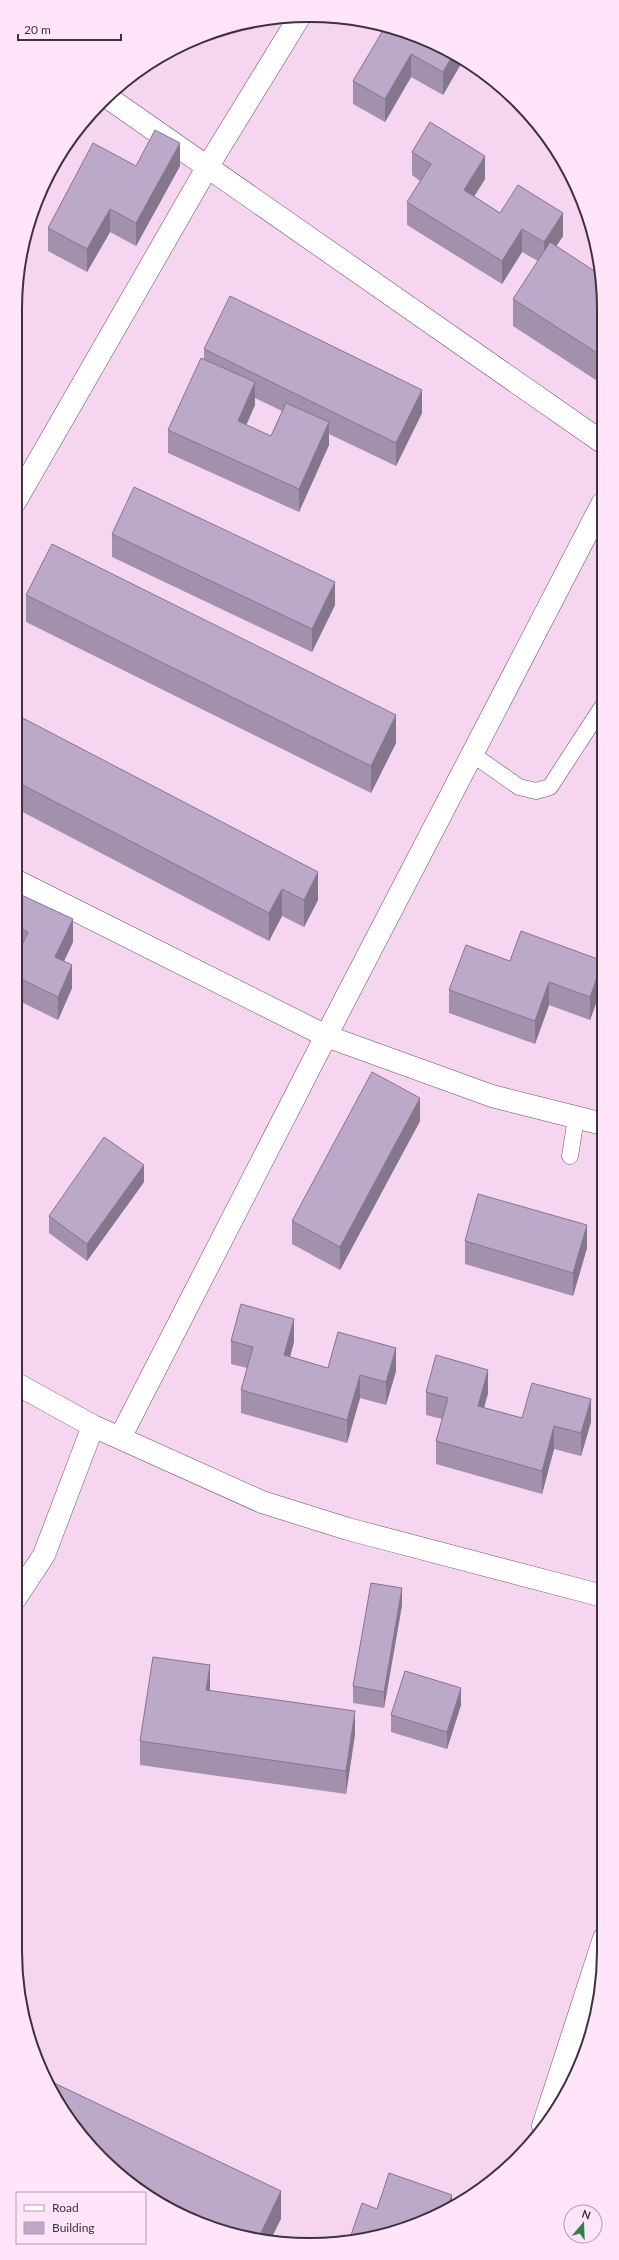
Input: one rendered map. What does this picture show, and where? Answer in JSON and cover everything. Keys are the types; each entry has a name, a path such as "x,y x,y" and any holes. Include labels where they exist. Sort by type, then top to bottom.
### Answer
{"street":[{"path":"22,487 208,166 296,23"},
{"path":"112,100 597,438"},
{"path":"120,1438 326,1036 597,514"},
{"path":"22,884 326,1036 492,1096 597,1123"},
{"path":"22,1387 93,1426 262,1502 348,1528 597,1594"},
{"path":"22,1588 44,1555 93,1426"},
{"path":"550,2108 586,2018 596,1975"}],"lane":[{"path":"472,754 519,787 536,791 550,787 597,715"},
{"path":"570,1156 576,1118"}],"building":[{"path":"382,32 420,44 450,60 443,72 411,54 385,99 353,81"},
{"path":"430,122 485,156 464,190 500,213 518,185 563,213 544,242 522,229 502,261 407,202 431,164 412,152"},
{"path":"155,130 180,143 136,223 110,209 87,249 48,228 93,143 136,166"},
{"path":"550,242 595,271 597,353 513,299"},
{"path":"230,296 422,390 396,443 204,349"},
{"path":"201,358 255,382 238,421 271,436 286,403 329,422 299,489 168,430"},
{"path":"134,487 335,582 312,629 112,534"},
{"path":"52,544 396,715 371,766 26,595"},
{"path":"22,718 318,872 304,900 282,889 269,913 22,785"},
{"path":"22,895 73,919 55,957 72,965 58,997 22,979 22,945 28,932 22,929"},
{"path":"521,931 597,959 597,978 590,997 549,982 535,1021 449,990 466,945 510,961"},
{"path":"372,1072 420,1098 340,1247 292,1221"},
{"path":"104,1137 144,1165 87,1244 49,1216"},
{"path":"478,1194 587,1225 573,1273 465,1241"},
{"path":"241,1304 294,1319 284,1355 328,1368 338,1332 396,1348 386,1382 360,1375 347,1420 241,1390 253,1347 231,1341"},
{"path":"436,1355 488,1370 478,1406 522,1418 532,1383 591,1399 581,1433 554,1426 542,1471 436,1441 448,1398 426,1392"},
{"path":"371,1583 402,1588 384,1692 353,1686"},
{"path":"153,1657 210,1665 206,1690 355,1711 346,1771 140,1741"},
{"path":"405,1671 461,1688 447,1732 391,1715"},
{"path":"55,2083 281,2191 261,2234 217,2223 182,2208 134,2179 106,2154 81,2126"},
{"path":"389,2173 452,2195 450,2201 420,2216 384,2228 351,2235 362,2203 377,2209"}]}
